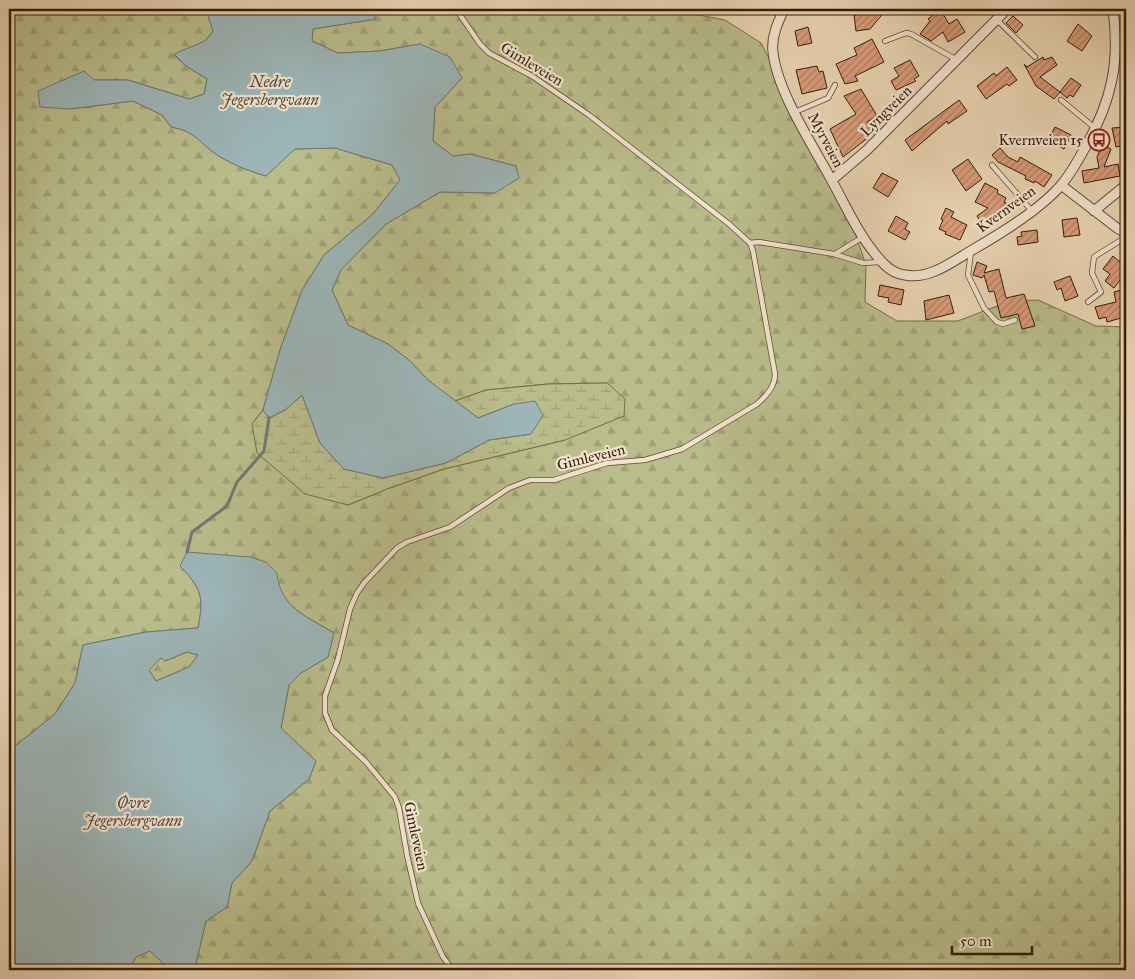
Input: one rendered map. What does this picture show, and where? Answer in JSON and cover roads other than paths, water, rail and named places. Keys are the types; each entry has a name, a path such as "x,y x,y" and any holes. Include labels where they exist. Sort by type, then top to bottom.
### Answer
{"street":[{"name":"Myrveien","path":"784,9 774,34 772,51 777,71 795,112 832,180"},
{"name":"Lyngveien","path":"832,180 867,150 1007,9"},
{"name":"Kvernveien","path":"832,180 864,236 882,262 897,273 915,276 934,271 971,250 1031,210 1061,185 1096,129 1103,116 1113,80 1116,47 1113,9"},
{"path":"1061,185 1126,233"},
{"path":"1094,211 1126,185"}],"lane":[{"name":"Gimleveien","path":"453,970 443,957 418,903 406,854 399,808 395,797 366,762 332,730 325,713 326,696 338,659 353,600 364,583 397,548 407,542 450,527 509,488 530,480 554,480 607,463 645,460 682,449 757,404 766,395 775,381 750,243 729,224 589,115 532,76 489,53 471,32 456,9"},
{"path":"997,20 1034,57"},
{"path":"885,41 906,33 911,34 958,60"},
{"name":"Myrveien","path":"795,112 828,98 835,85"},
{"path":"1061,100 1096,129"},
{"path":"992,164 1031,210"},
{"path":"834,254 844,250 864,236"},
{"path":"1088,302 1101,292 1092,273 1094,257 1126,237"},
{"path":"750,243 759,242 834,254 863,263 882,262"},
{"path":"971,250 968,275 984,308 997,322 1002,324 1015,320"}],"water":[{"name":"Nedre Jegersbergvann","path":"206,9 369,9 376,19 313,29 312,41 338,53 380,51 420,44 450,57 462,78 435,107 433,141 453,156 470,154 516,166 519,178 495,193 440,192 386,224 341,270 332,290 348,325 388,344 409,360 428,380 478,418 514,404 535,401 543,415 531,434 489,440 446,463 383,478 344,469 320,443 302,395 285,410 269,418 263,410 280,350 302,290 324,255 373,214 400,180 392,165 335,148 295,149 266,176 225,160 190,133 171,127 162,115 133,101 70,109 40,107 38,91 84,71 94,80 128,80 189,99 204,94 207,79 186,66 174,54 205,41 213,31"},
{"name":"Øvre Jegersbergvann","path":"187,552 250,557 266,562 277,573 279,585 289,603 305,616 334,633 328,657 301,673 289,685 281,728 316,761 309,779 270,811 252,861 232,883 227,907 206,921 195,968 192,970 170,970 150,951 136,957 129,970 19,970 11,967 9,951 9,751 55,714 75,683 83,645 146,632 198,628 201,608 200,594 193,581 180,566","holes":["187,652 198,655 189,667 156,681 149,670 161,658 165,661"]}],"waterway":[{"path":"187,552 192,532 227,506 237,482 264,451 269,418"}],"place":[{"name":"Kvernveien 15","path":"1099,140"}]}
